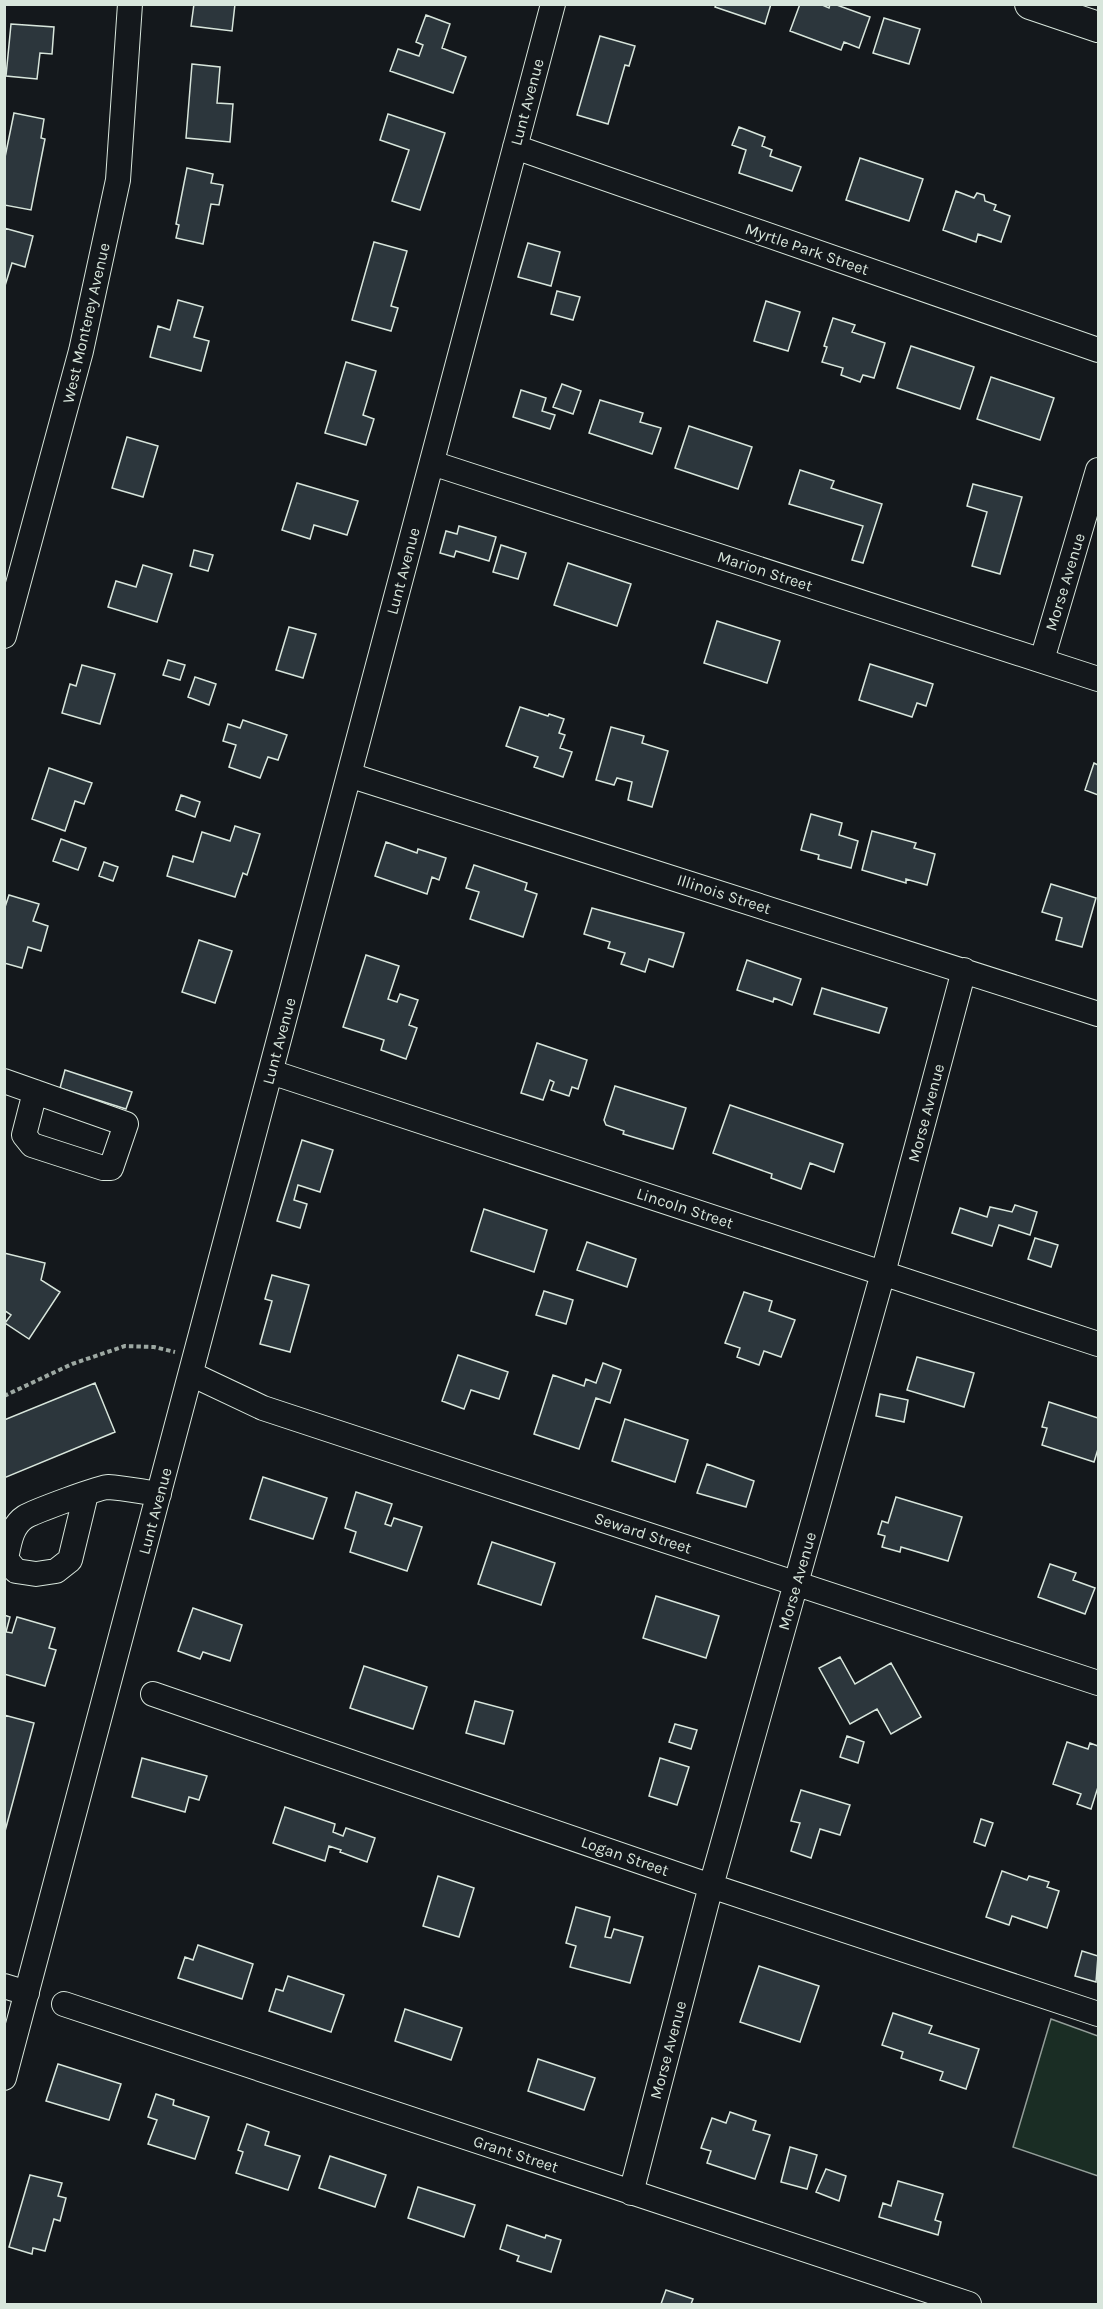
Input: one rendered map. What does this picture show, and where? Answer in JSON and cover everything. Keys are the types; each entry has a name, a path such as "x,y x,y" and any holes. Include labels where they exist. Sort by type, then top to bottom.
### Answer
{"main road":[{"path":"1030,4 1098,27"}],"street":[{"name":"West Monterey Avenue","path":"4,636 81,351 118,180 130,4"},
{"name":"Lunt Avenue","path":"4,2078 16,1989 159,1494 553,4"},
{"name":"Myrtle Park Street","path":"515,147 1098,350"},
{"name":"Marion Street","path":"432,463 1098,679"},
{"name":"Morse Avenue","path":"1042,660 1098,471"},
{"name":"Illinois Street","path":"349,775 1098,1014"},
{"name":"Morse Avenue","path":"631,2193 711,1886 883,1274 964,970"},
{"name":"Lincoln Street","path":"271,1072 1098,1344"},
{"path":"4,1081 126,1124 111,1168 104,1168 32,1145 24,1135 35,1092"},
{"name":"Seward Street","path":"191,1374 263,1408 1098,1683"},
{"path":"86,1494 106,1486 159,1494"},
{"name":"Logan Street","path":"153,1694 711,1886 1098,2014"},
{"name":"Grant Street","path":"63,2004 969,2304"}],"path":[{"path":"4,1396 72,1364 125,1346 154,1347 178,1353"}],"green space":[{"path":"1051,2019 1098,2036 1098,2176 1013,2147"}],"building":[{"path":"194,4 235,4 232,31 191,26"},
{"path":"716,4 771,4 765,24 715,7"},
{"path":"800,4 820,4 829,8 830,4 834,4 870,17 859,48 844,42 841,50 790,31"},
{"path":"426,15 450,24 442,48 466,57 453,93 390,71 398,49 419,56 423,45 416,42"},
{"path":"884,18 920,29 909,64 873,53"},
{"path":"11,24 54,27 52,54 40,53 37,79 6,76"},
{"path":"600,36 635,46 629,66 625,65 608,124 577,115"},
{"path":"192,64 220,67 217,103 233,104 230,142 186,138"},
{"path":"14,113 44,119 41,138 45,139 31,210 4,205 4,162"},
{"path":"388,114 445,133 420,210 392,201 409,150 380,140"},
{"path":"739,127 765,137 762,146 772,150 770,156 801,167 792,191 739,173 746,150 732,145"},
{"path":"860,158 923,179 909,221 846,200"},
{"path":"187,168 213,174 211,183 223,185 219,205 211,204 203,244 176,238 179,225 176,224"},
{"path":"956,191 974,198 977,193 984,195 985,201 996,205 994,210 1010,216 1001,242 978,234 976,242 943,230"},
{"path":"4,228 33,236 25,267 12,263 4,289"},
{"path":"374,242 407,251 391,306 398,308 391,331 352,320"},
{"path":"528,243 560,252 551,286 518,277"},
{"path":"557,291 580,297 573,320 551,314"},
{"path":"178,300 203,307 194,337 209,341 201,371 150,357 158,326 170,330"},
{"path":"766,301 800,312 788,351 754,341"},
{"path":"833,318 855,325 852,332 885,343 874,378 863,375 860,382 841,375 843,368 822,362 827,347 824,346"},
{"path":"911,346 974,367 960,409 897,388"},
{"path":"346,362 376,371 363,415 374,419 366,445 325,433"},
{"path":"991,377 1054,398 1040,440 977,419"},
{"path":"562,384 581,391 573,414 553,407"},
{"path":"521,390 546,398 542,411 555,415 550,429 513,417"},
{"path":"600,400 643,413 640,422 661,428 652,454 589,433"},
{"path":"689,426 752,447 738,489 675,468"},
{"path":"127,437 158,446 143,497 112,488"},
{"path":"800,470 834,481 831,488 882,504 863,563 852,560 863,526 789,504"},
{"path":"297,483 358,501 347,535 314,525 310,539 282,530"},
{"path":"973,484 1022,497 1000,574 972,566 987,512 967,506"},
{"path":"459,526 496,537 489,561 456,551 454,557 440,553 446,531 457,534"},
{"path":"501,545 526,553 518,579 493,572"},
{"path":"194,550 213,555 208,571 190,566"},
{"path":"568,563 631,584 617,626 554,605"},
{"path":"143,565 172,574 157,622 108,607 116,581 136,587"},
{"path":"717,621 780,641 767,683 704,663"},
{"path":"289,627 316,634 303,678 276,670"},
{"path":"168,660 185,665 180,680 163,675"},
{"path":"870,664 933,684 926,706 917,703 912,717 859,700"},
{"path":"82,665 115,674 100,724 62,713 70,684 76,686"},
{"path":"195,677 216,684 209,705 188,697"},
{"path":"520,707 564,719 559,733 565,735 560,748 572,752 563,777 534,767 538,757 506,746"},
{"path":"243,720 287,735 278,760 268,757 260,778 229,767 236,745 223,741 228,724 240,728"},
{"path":"611,727 644,736 642,743 668,751 652,807 628,800 632,782 617,778 614,785 596,780"},
{"path":"1094,763 1098,765 1098,795 1085,790"},
{"path":"49,768 92,783 84,804 75,801 65,831 32,819"},
{"path":"181,795 200,802 195,817 176,810"},
{"path":"811,814 842,823 839,835 858,841 851,868 818,859 819,855 801,850"},
{"path":"235,826 260,834 247,875 243,873 235,897 167,876 173,856 193,862 202,832 230,841"},
{"path":"872,831 916,843 914,848 935,854 927,885 906,879 906,883 862,870"},
{"path":"61,839 86,848 78,870 53,861"},
{"path":"386,842 417,853 418,849 446,858 439,880 432,877 427,894 375,876"},
{"path":"104,862 118,867 113,881 99,876"},
{"path":"474,865 527,883 525,890 537,894 523,937 470,919 479,892 466,888"},
{"path":"1051,884 1096,898 1082,947 1056,940 1062,918 1042,912"},
{"path":"9,895 39,904 33,921 48,926 41,951 28,947 22,968 4,963 4,910"},
{"path":"592,908 684,933 673,967 649,959 645,972 621,964 625,953 608,948 610,942 584,934"},
{"path":"199,940 232,951 215,1003 182,992"},
{"path":"366,955 399,966 388,999 397,1002 400,994 418,1000 409,1025 417,1028 406,1059 381,1050 384,1040 343,1027"},
{"path":"747,960 801,979 792,1005 774,998 773,1002 737,990"},
{"path":"822,988 887,1008 879,1033 814,1014"},
{"path":"537,1043 587,1060 578,1089 572,1087 569,1096 551,1090 554,1082 550,1080 543,1100 521,1093"},
{"path":"65,1070 132,1092 126,1109 60,1088"},
{"path":"615,1086 686,1108 673,1149 623,1134 624,1131 606,1125 604,1120"},
{"path":"730,1105 843,1144 834,1172 810,1163 801,1189 771,1178 772,1174 713,1153"},
{"path":"302,1140 333,1150 320,1192 298,1185 294,1200 307,1204 300,1228 277,1221"},
{"path":"1015,1205 1037,1212 1030,1235 999,1225 992,1246 952,1233 960,1208 987,1217 990,1207 1012,1212"},
{"path":"484,1209 547,1230 534,1272 471,1251"},
{"path":"1035,1238 1058,1245 1051,1267 1028,1259"},
{"path":"587,1242 636,1259 627,1287 577,1270"},
{"path":"4,1253 45,1263 41,1280 60,1292 29,1339 5,1323 11,1315 4,1310"},
{"path":"272,1275 309,1285 290,1352 260,1344 272,1301 265,1299"},
{"path":"544,1291 573,1300 566,1324 536,1315"},
{"path":"744,1292 772,1301 769,1311 795,1320 781,1357 764,1351 759,1365 737,1357 740,1348 725,1343"},
{"path":"458,1355 508,1372 499,1399 471,1390 464,1409 442,1401"},
{"path":"917,1357 974,1373 964,1407 907,1390"},
{"path":"603,1363 621,1370 610,1403 596,1398 579,1449 534,1434 553,1375 584,1386 586,1379 596,1383"},
{"path":"95,1383 115,1432 4,1478 4,1420"},
{"path":"880,1394 908,1400 904,1422 876,1416"},
{"path":"1049,1402 1098,1418 1098,1449 1094,1462 1042,1445 1047,1428 1042,1427"},
{"path":"625,1419 688,1440 675,1482 612,1461"},
{"path":"707,1464 754,1481 746,1507 697,1493"},
{"path":"263,1477 327,1498 313,1539 250,1519"},
{"path":"356,1492 392,1504 385,1524 391,1526 394,1518 422,1527 407,1571 350,1552 356,1532 345,1528"},
{"path":"896,1497 962,1517 948,1561 901,1547 900,1552 882,1547 885,1536 878,1534 882,1521 888,1523"},
{"path":"492,1542 555,1563 541,1605 478,1584"},
{"path":"1050,1564 1076,1573 1073,1580 1095,1588 1085,1614 1038,1597"},
{"path":"656,1596 719,1616 706,1658 643,1638"},
{"path":"193,1608 242,1625 230,1661 203,1652 200,1659 178,1651"},
{"path":"4,1615 10,1617 6,1632 12,1633 17,1617 55,1628 49,1648 56,1650 45,1686 4,1674"},
{"path":"840,1657 855,1684 891,1663 921,1717 891,1734 877,1709 850,1724 819,1668"},
{"path":"364,1666 427,1687 413,1729 350,1708"},
{"path":"475,1701 513,1711 504,1744 466,1733"},
{"path":"4,1715 34,1723 4,1835"},
{"path":"675,1724 697,1730 691,1749 669,1742"},
{"path":"847,1736 864,1742 858,1763 840,1757"},
{"path":"1067,1742 1088,1749 1090,1743 1098,1746 1098,1787 1091,1809 1077,1804 1081,1794 1053,1784"},
{"path":"142,1758 207,1776 199,1800 189,1797 185,1812 132,1797"},
{"path":"660,1758 689,1767 677,1805 649,1796"},
{"path":"801,1790 850,1805 840,1835 820,1829 811,1858 791,1851 800,1823 791,1821"},
{"path":"285,1807 335,1824 333,1832 343,1836 346,1828 375,1838 367,1862 329,1846 325,1861 273,1843"},
{"path":"981,1819 993,1823 985,1846 974,1842"},
{"path":"1002,1871 1027,1880 1029,1876 1049,1882 1047,1887 1059,1891 1047,1928 1012,1916 1009,1925 986,1917"},
{"path":"438,1876 474,1888 459,1937 423,1926"},
{"path":"576,1907 610,1917 605,1937 611,1938 614,1929 643,1937 630,1983 570,1967 576,1946 566,1943"},
{"path":"198,1945 253,1964 242,1999 178,1978 185,1957 193,1960"},
{"path":"1082,1951 1098,1956 1096,1982 1075,1976"},
{"path":"759,1966 819,1986 800,2042 740,2022"},
{"path":"288,1976 344,1995 331,2032 269,2011 276,1989 283,1991"},
{"path":"405,2009 462,2028 451,2060 395,2041"},
{"path":"893,2013 932,2026 929,2033 979,2049 966,2089 940,2080 943,2072 901,2058 903,2052 882,2045"},
{"path":"538,2059 595,2078 584,2110 528,2091"},
{"path":"58,2064 121,2084 109,2120 46,2101"},
{"path":"156,2094 174,2100 173,2105 209,2117 195,2159 148,2144 157,2120 148,2117"},
{"path":"730,2112 756,2121 753,2130 770,2135 755,2179 707,2163 711,2151 701,2148 712,2118 726,2123"},
{"path":"247,2124 269,2132 265,2145 300,2156 288,2190 236,2173 243,2152 238,2150"},
{"path":"790,2147 817,2155 807,2189 781,2182"},
{"path":"330,2156 386,2175 375,2207 319,2188"},
{"path":"826,2169 846,2176 839,2201 816,2192"},
{"path":"30,2175 62,2183 58,2196 66,2198 60,2221 54,2219 45,2251 33,2248 32,2254 9,2247"},
{"path":"898,2181 943,2194 935,2220 941,2222 938,2235 879,2217 883,2203 891,2206"},
{"path":"418,2187 475,2205 464,2237 408,2218"},
{"path":"507,2225 545,2238 546,2235 561,2240 551,2272 517,2261 519,2256 500,2249"},
{"path":"666,2290 693,2299 691,2304 661,2304"}]}
